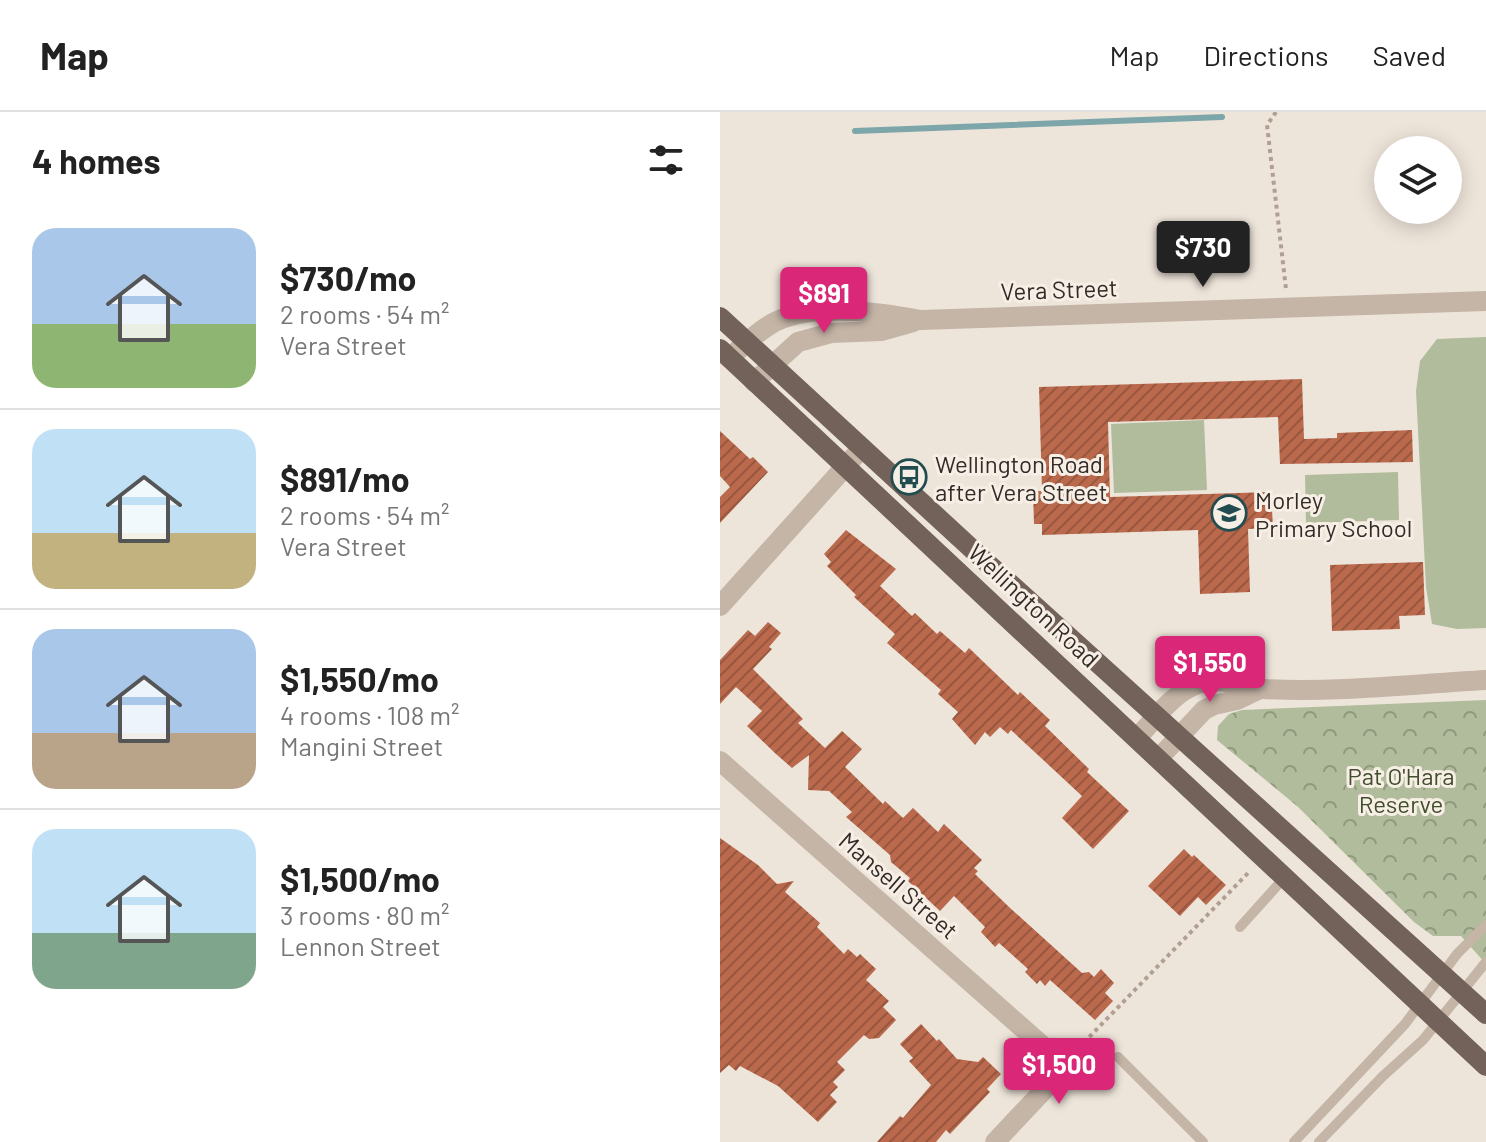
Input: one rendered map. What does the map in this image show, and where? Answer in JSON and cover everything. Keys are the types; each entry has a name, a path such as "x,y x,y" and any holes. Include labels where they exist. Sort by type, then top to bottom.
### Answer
{"main road":[{"name":"Wellington Road","path":"720,317 1486,1014"},
{"name":"Wellington Road","path":"725,354 1486,1066"}],"street":[{"name":"Vera Street","path":"725,354 777,321 812,314 876,312 921,320 1486,301"},
{"name":"Vera Street","path":"754,382 798,342 831,333 881,331 921,320"},
{"path":"720,606 862,448"},
{"path":"1137,738 1190,687 1208,682 1226,680 1260,689 1486,680"},
{"path":"1159,758 1204,710 1260,689"},
{"name":"Mansell Street","path":"720,761 1044,1047 1052,1071"},
{"path":"995,1142 1044,1090 1052,1071"}],"lane":[{"path":"1240,927 1285,877"},
{"path":"1294,1142 1405,1024 1457,954 1486,925"},
{"path":"1319,1142 1423,1040 1486,962"},
{"path":"1118,1057 1203,1142"}],"path":[{"path":"1276,112 1267,125 1288,308"},
{"path":"1052,1071 1073,1055 1263,857"}],"green space":[{"path":"1486,337 1486,628 1457,629 1432,624 1426,587 1416,391 1420,361 1437,339"},
{"path":"1204,420 1207,490 1114,493 1111,424"},
{"path":"1398,472 1399,520 1306,523 1305,475"},
{"name":"Pat O'Hara Reserve","path":"1486,700 1486,964 1461,936 1433,936 1414,922 1297,806 1217,740 1218,726 1229,714 1242,710"}],"building":[{"path":"1302,379 1304,439 1337,438 1337,433 1412,430 1413,462 1280,464 1278,417 1108,422 1110,497 1271,492 1273,528 1248,529 1250,592 1200,594 1198,530 1042,535 1042,524 1034,524 1033,491 1042,491 1039,387"},
{"path":"720,431 768,472 720,523 720,497 730,487 720,476"},
{"path":"846,530 896,569 880,586 912,616 915,613 937,634 940,631 965,653 969,648 1018,695 1020,692 1050,720 1045,726 1089,769 1087,772 1129,811 1093,849 1062,818 1082,796 1011,730 1008,734 1000,727 990,737 985,732 975,745 952,719 958,712 938,694 941,690 887,643 895,634 854,597 856,595 827,566 831,562 824,554"},
{"path":"1423,562 1425,615 1399,616 1400,629 1332,631 1330,565"},
{"path":"768,622 781,633 769,647 772,649 753,669 803,719 798,723 825,748 842,731 862,749 845,767 883,804 885,801 903,818 913,808 938,832 944,824 982,860 974,868 978,871 975,874 1009,907 1082,973 1089,972 1094,977 1101,969 1114,983 1105,993 1113,1001 1095,1020 1050,980 1045,986 1040,980 1037,984 1025,972 1028,969 999,943 995,947 981,932 985,927 954,896 940,911 891,862 890,855 846,817 852,812 829,791 808,790 809,755 792,768 776,754 747,726 762,711 736,687 720,704 720,660 748,630 755,636"},
{"path":"720,838 758,865 777,884 794,881 785,892 820,923 817,927 844,954 848,949 857,957 860,954 876,969 866,980 889,1001 883,1007 896,1020 879,1038 869,1039 864,1035 837,1062 845,1070 833,1082 838,1087 830,1095 837,1102 818,1122 778,1086 740,1066 736,1071 729,1065 720,1073"},
{"path":"1184,849 1226,885 1206,905 1198,897 1180,916 1148,886"},
{"path":"921,1024 957,1059 978,1062 983,1057 1001,1074 987,1089 990,1092 950,1134 946,1130 936,1142 877,1142 931,1085 909,1061 913,1058 900,1044"}],"waterway":[{"path":"855,131 1222,117"}],"place":[{"name":"Wellington Road after Vera Street","path":"909,477"},
{"name":"Morley Primary School","path":"1229,513"}]}
